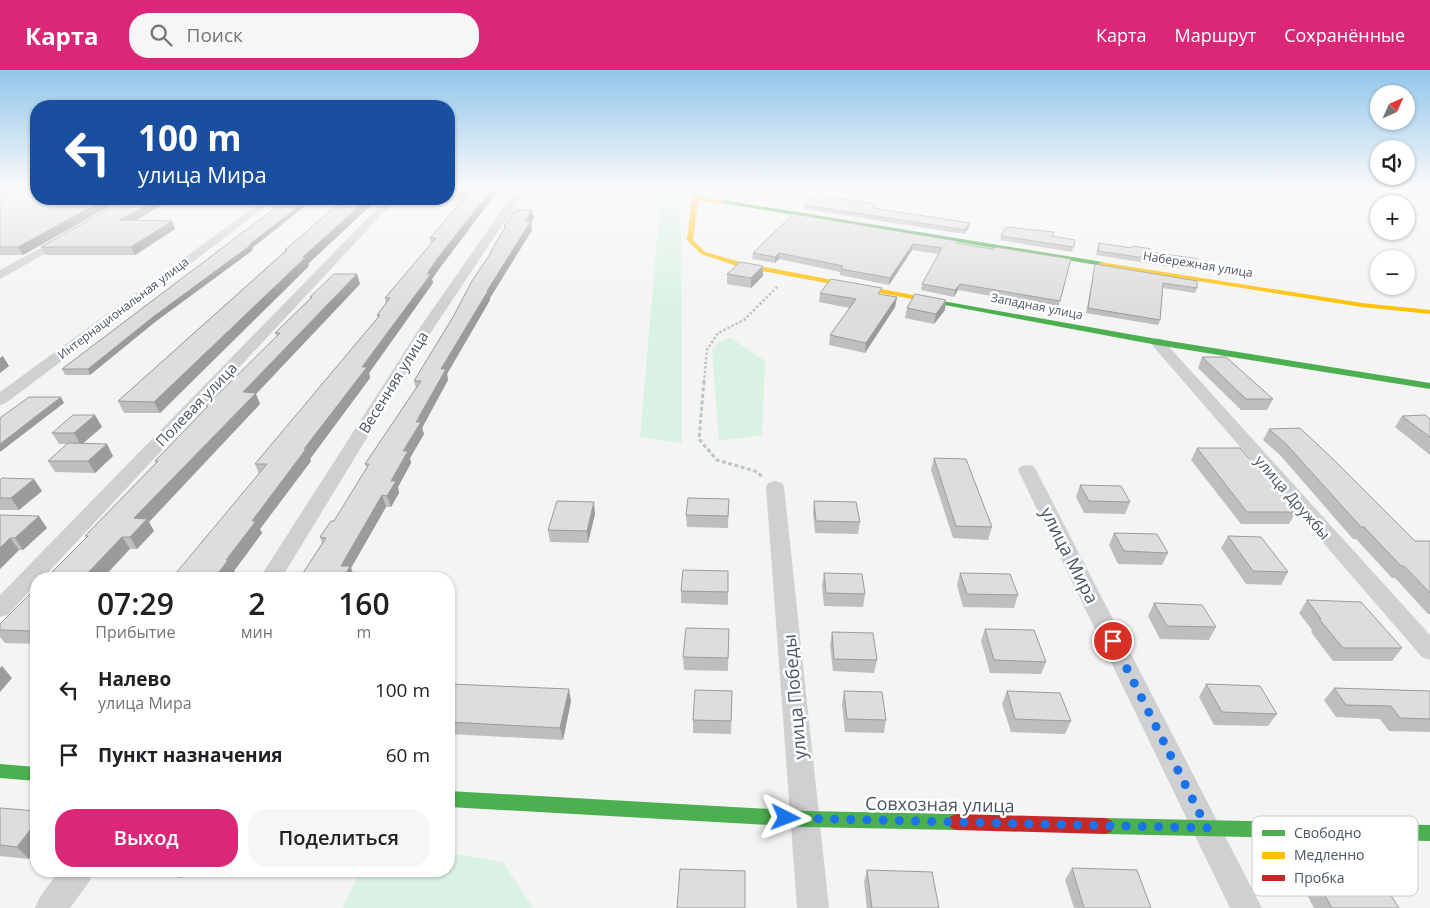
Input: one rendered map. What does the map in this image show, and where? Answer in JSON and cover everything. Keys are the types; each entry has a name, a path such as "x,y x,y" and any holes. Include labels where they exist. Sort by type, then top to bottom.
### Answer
{"street":[{"name":"Интернациональная улица","path":"0,400 232,227"},
{"name":"Полевая улица","path":"35,572 365,227"},
{"name":"Весенняя улица","path":"274,572 428,326 495,227"},
{"name":"Западная улица","path":"691,227 690,240 704,253 743,265 1157,342 1429,387"},
{"name":"Набережная улица","path":"897,227 1362,305 1430,312"},
{"path":"0,275 75,232"},
{"name":"улица Дружбы","path":"1157,342 1430,651"},
{"name":"улица Мира","path":"1027,470 1246,908"},
{"name":"улица Победы","path":"775,486 813,908"},
{"name":"Полевая улица","path":"0,609 30,578"},
{"path":"0,771 30,774"},
{"name":"Совхозная улица","path":"455,799 805,819 1252,829"},
{"path":"51,908 74,877"}],"path":[{"path":"775,486 754,471 717,460 699,439 706,350 718,333 744,320 791,274"}],"green space":[{"path":"658,227 681,227 682,443 640,437"},
{"path":"731,338 765,361 762,435 719,441 712,350 719,342"},
{"path":"455,854 503,862 533,908 343,908 357,877 455,877"}],"building":[{"path":"0,227 54,227 18,247 0,247"},
{"path":"76,227 162,227 131,247 41,247"},
{"path":"250,227 272,227 88,369 62,369"},
{"path":"311,227 336,227 154,402 118,401 287,250 285,250"},
{"path":"439,227 462,227 427,274 431,274 362,367 367,367 252,521 256,521 219,572 177,572 267,464 255,464 380,315 377,315 390,298 385,298 436,238 430,238"},
{"path":"505,227 527,227 441,369 446,369 416,422 421,422 403,451 408,451 391,481 396,481 387,496 382,495 341,566 350,566 347,572 304,572 326,538 320,537 331,521 334,521 369,464 365,464 421,381 414,381"},
{"path":"780,227 873,227 957,241 955,243 993,249 995,247 1071,259 1060,301 960,284 955,290 922,284 942,248 913,244 890,278 841,269 843,266 779,253 775,257 753,253"},
{"path":"946,227 967,227 965,230"},
{"path":"1007,227 1054,232 1052,236 1075,240 1074,247 1001,236"},
{"path":"1099,243 1132,248 1133,246 1151,249 1151,252 1198,259 1198,266 1098,251"},
{"path":"740,262 763,266 751,278 727,274"},
{"path":"1095,264 1197,281 1197,288 1163,283 1160,320 1088,308"},
{"path":"334,274 357,274 243,392 256,393 134,518 147,519 130,537 122,537 89,572 52,572 158,461 155,461 208,406 206,406 280,333 275,333 312,297 310,297"},
{"path":"831,279 882,288 878,294 897,297 866,343 830,335 856,299 820,293"},
{"path":"915,294 946,300 936,314 907,308"},
{"path":"1202,357 1226,357 1273,399 1246,399"},
{"path":"29,397 61,397 0,444 0,418"},
{"path":"73,415 95,415 74,433 52,433"},
{"path":"1425,415 1430,419 1430,437 1402,416"},
{"path":"1300,428 1415,541 1430,541 1430,593 1364,527 1361,527 1286,444 1269,429"},
{"path":"68,443 107,444 88,461 48,461"},
{"path":"1197,448 1240,448 1296,512 1247,512"},
{"path":"934,458 966,459 992,527 956,526"},
{"path":"2,478 34,479 11,498 0,498 0,480"},
{"path":"1080,485 1121,486 1130,502 1089,501"},
{"path":"688,498 729,499 728,516 686,515"},
{"path":"557,501 594,502 587,531 548,530"},
{"path":"814,501 856,502 860,522 816,521"},
{"path":"0,515 39,516 15,538 10,538 0,548"},
{"path":"1114,533 1157,534 1168,553 1124,551"},
{"path":"1228,536 1261,537 1288,572 1253,571"},
{"path":"683,570 728,571 728,592 681,591"},
{"path":"824,573 862,574 865,594 826,593"},
{"path":"960,573 1010,574 1018,595 967,594"},
{"path":"30,594 30,631 0,630 0,624"},
{"path":"1307,600 1361,602 1402,648 1343,648 1319,619 1321,619"},
{"path":"1154,603 1202,605 1216,627 1167,626"},
{"path":"686,628 729,629 728,658 683,657"},
{"path":"985,629 1034,630 1046,662 994,660"},
{"path":"832,632 873,633 877,660 834,659"},
{"path":"455,684 569,689 560,728 455,722"},
{"path":"1206,684 1260,686 1277,714 1222,712"},
{"path":"1334,688 1430,691 1430,719 1400,718 1391,706 1346,705"},
{"path":"695,690 732,691 731,721 693,720"},
{"path":"844,691 882,692 886,720 847,719"},
{"path":"1007,691 1060,693 1071,721 1015,719"},
{"path":"0,808 30,810 30,830 17,847 0,845"},
{"path":"1072,868 1137,870 1151,908 1084,908"},
{"path":"680,869 745,871 745,908 677,908"},
{"path":"867,870 932,872 939,908 872,908"},
{"path":"1325,896 1391,896 1399,908 1332,908"}],"traffic: fast":[{"path":"877,227 1103,264"},
{"path":"934,301 1157,342 1430,386"},
{"path":"0,771 30,774"},
{"path":"455,799 805,819 957,822"},
{"path":"1105,826 1252,829"},
{"path":"1418,833 1430,833"}],"traffic: slow":[{"path":"692,227 690,240 703,253 743,265 934,301"},
{"path":"1103,264 1362,305 1430,312"}],"traffic: jam":[{"path":"957,822 1105,826"}],"route":[{"path":"786,818 1207,828 1113,641"}]}
